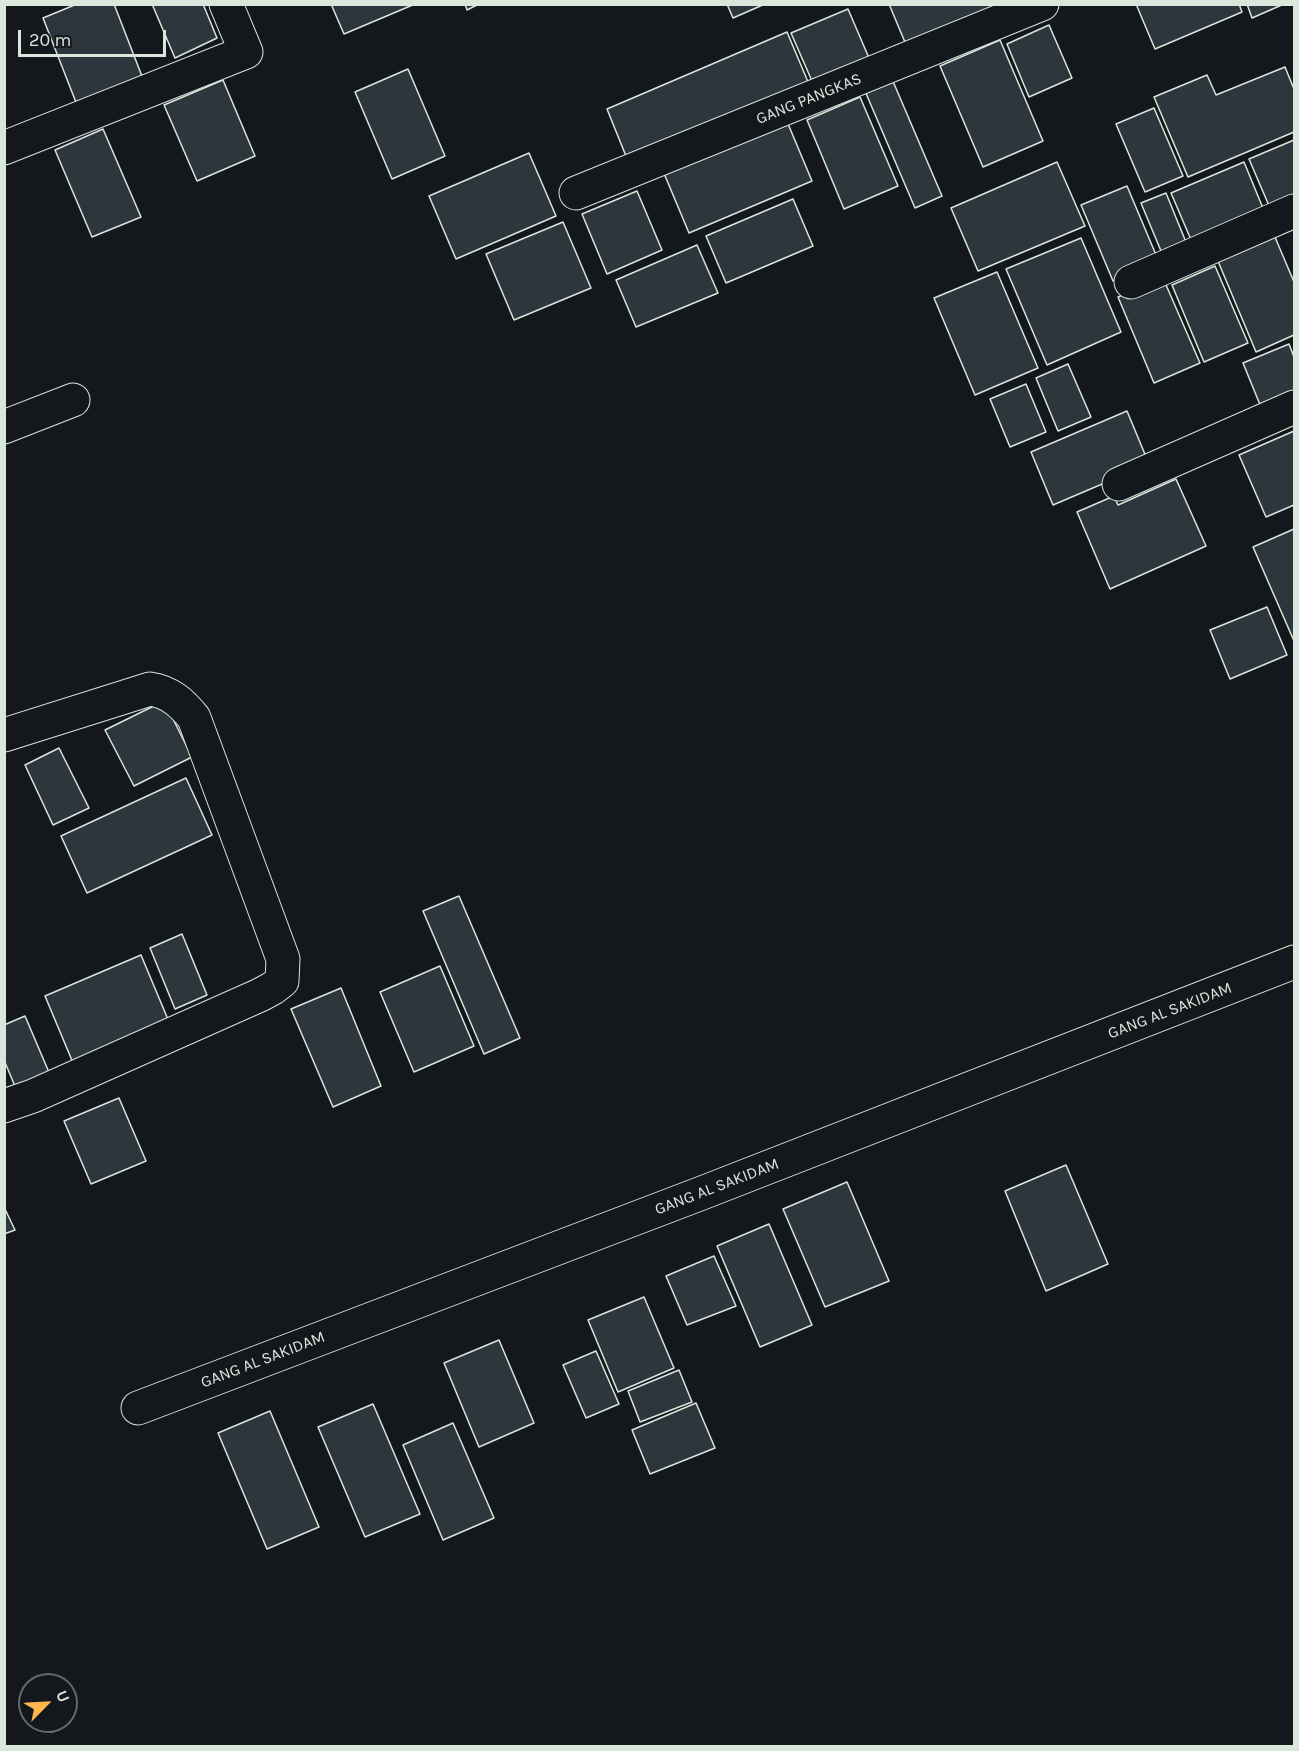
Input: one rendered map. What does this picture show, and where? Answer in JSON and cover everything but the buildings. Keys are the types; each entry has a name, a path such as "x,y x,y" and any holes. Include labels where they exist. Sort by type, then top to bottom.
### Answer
{"street":[{"path":"4,148 246,52 226,4"},
{"name":"GANG PANGKAS","path":"576,193 1042,4"},
{"path":"1131,282 1294,211"},
{"path":"4,427 73,399"},
{"path":"1119,484 1294,407"},
{"path":"4,735 150,689 162,691 179,702 194,718 283,959 283,970 282,981 260,995 33,1096 4,1106"},
{"name":"GANG AL SAKIDAM","path":"138,1408 702,1194 1294,962"}]}
